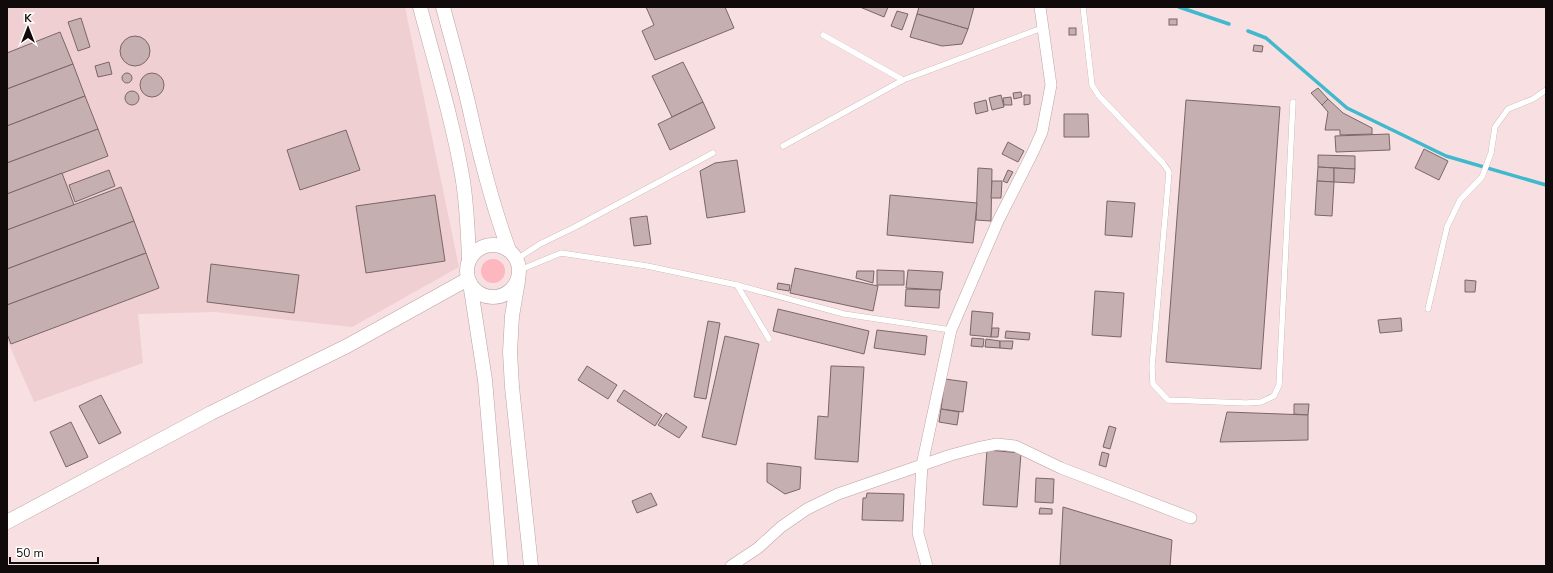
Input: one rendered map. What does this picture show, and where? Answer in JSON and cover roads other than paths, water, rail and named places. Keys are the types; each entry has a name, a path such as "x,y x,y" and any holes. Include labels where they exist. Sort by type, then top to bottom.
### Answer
{"street":[{"path":"420,7 453,126 466,203 469,260 467,273 485,380 501,566"},
{"path":"443,7 497,220 516,265 510,352 512,387 531,566"},
{"path":"926,566 918,533 922,465 951,330 998,221 1034,152 1042,132 1051,85 1040,7"},
{"path":"469,260 473,253 480,248 495,244 502,246 516,265 510,291 499,296 490,297 482,294 475,290 469,281"},
{"path":"7,522 211,413 347,346 469,281"},
{"path":"731,566 758,548 781,527 807,509 838,494 922,465 977,448 997,444 1015,446 1061,468 1191,518"}],"lane":[{"path":"1084,7 1092,85 1099,96 1163,163 1169,172 1152,367 1153,384 1168,400 1246,403 1261,402 1274,396 1277,391 1279,385 1293,102"},
{"path":"782,146 903,80 1042,28"},
{"path":"823,35 903,80"},
{"path":"1428,309 1447,227 1460,200 1482,177 1491,153 1496,127 1508,109 1533,99 1546,90"},
{"path":"516,265 540,244 713,153"},
{"path":"516,265 561,253 647,266 737,285 844,314 951,330"},
{"path":"737,285 768,339"}],"waterway":[{"path":"1179,7 1229,24"},
{"path":"1248,31 1266,38 1347,108 1446,156 1546,185"}]}
